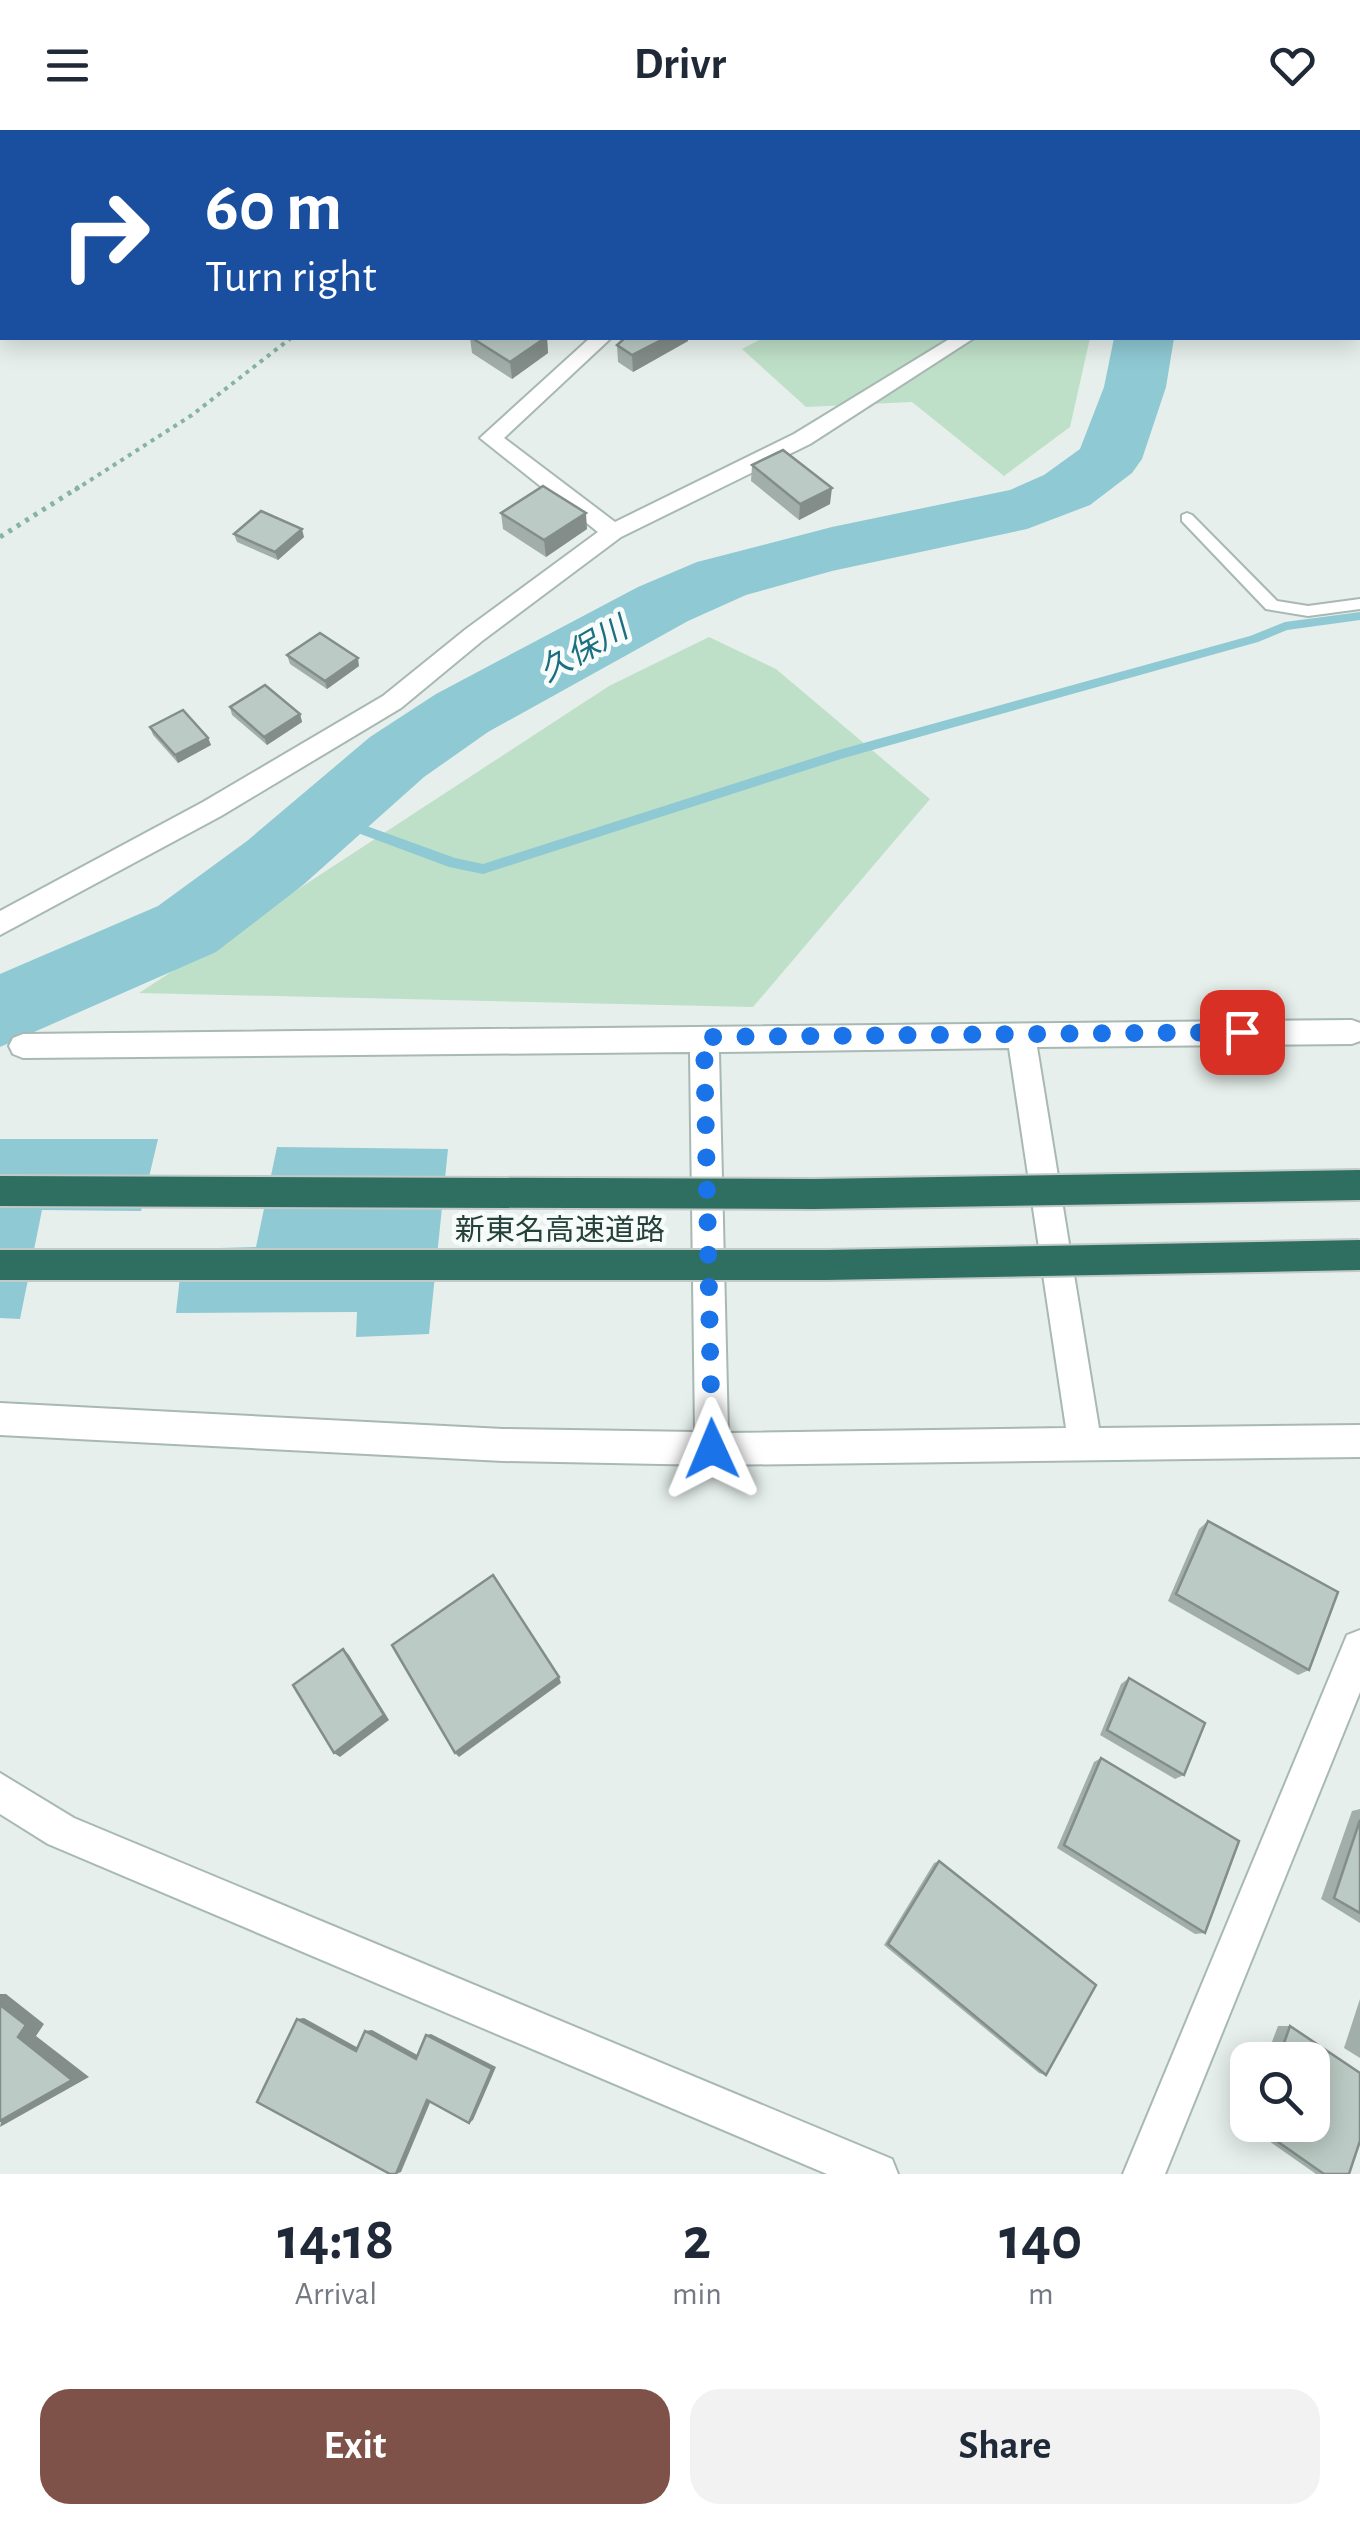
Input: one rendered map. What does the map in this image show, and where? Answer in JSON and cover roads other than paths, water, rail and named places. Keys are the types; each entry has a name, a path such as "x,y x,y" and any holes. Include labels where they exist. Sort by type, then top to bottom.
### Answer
{"highway":[{"name":"新東名高速道路","path":"0,1190 814,1194 1360,1185"},
{"name":"新東名高速道路","path":"0,1265 826,1266 1360,1255"}],"street":[{"path":"599,340 491,438 613,532"},
{"path":"0,924 212,809 392,702 474,635 613,532 802,439 961,340"},
{"path":"22,1046 1352,1032"},
{"path":"1021,1034 1085,1446"},
{"path":"704,1037 712,1449"},
{"path":"0,1419 448,1443 712,1449 1360,1441"},
{"path":"1144,2174 1360,1648"},
{"path":"0,1792 61,1830 877,2174"}],"lane":[{"path":"1187,518 1272,605 1308,611 1360,604"}],"water":[{"path":"0,1139 158,1139 141,1211 42,1210 20,1319 0,1318"},
{"path":"277,1147 448,1149 429,1334 356,1337 357,1312 176,1313 183,1249 256,1247"}],"waterway":[{"name":"久保川","path":"0,1012 187,929 275,863 397,757 462,713 663,604 722,578 832,549 1027,508 1067,490 1109,459 1135,387 1144,340"},
{"path":"328,817 454,863 483,869 842,754 1254,639 1285,626 1360,616"}]}
